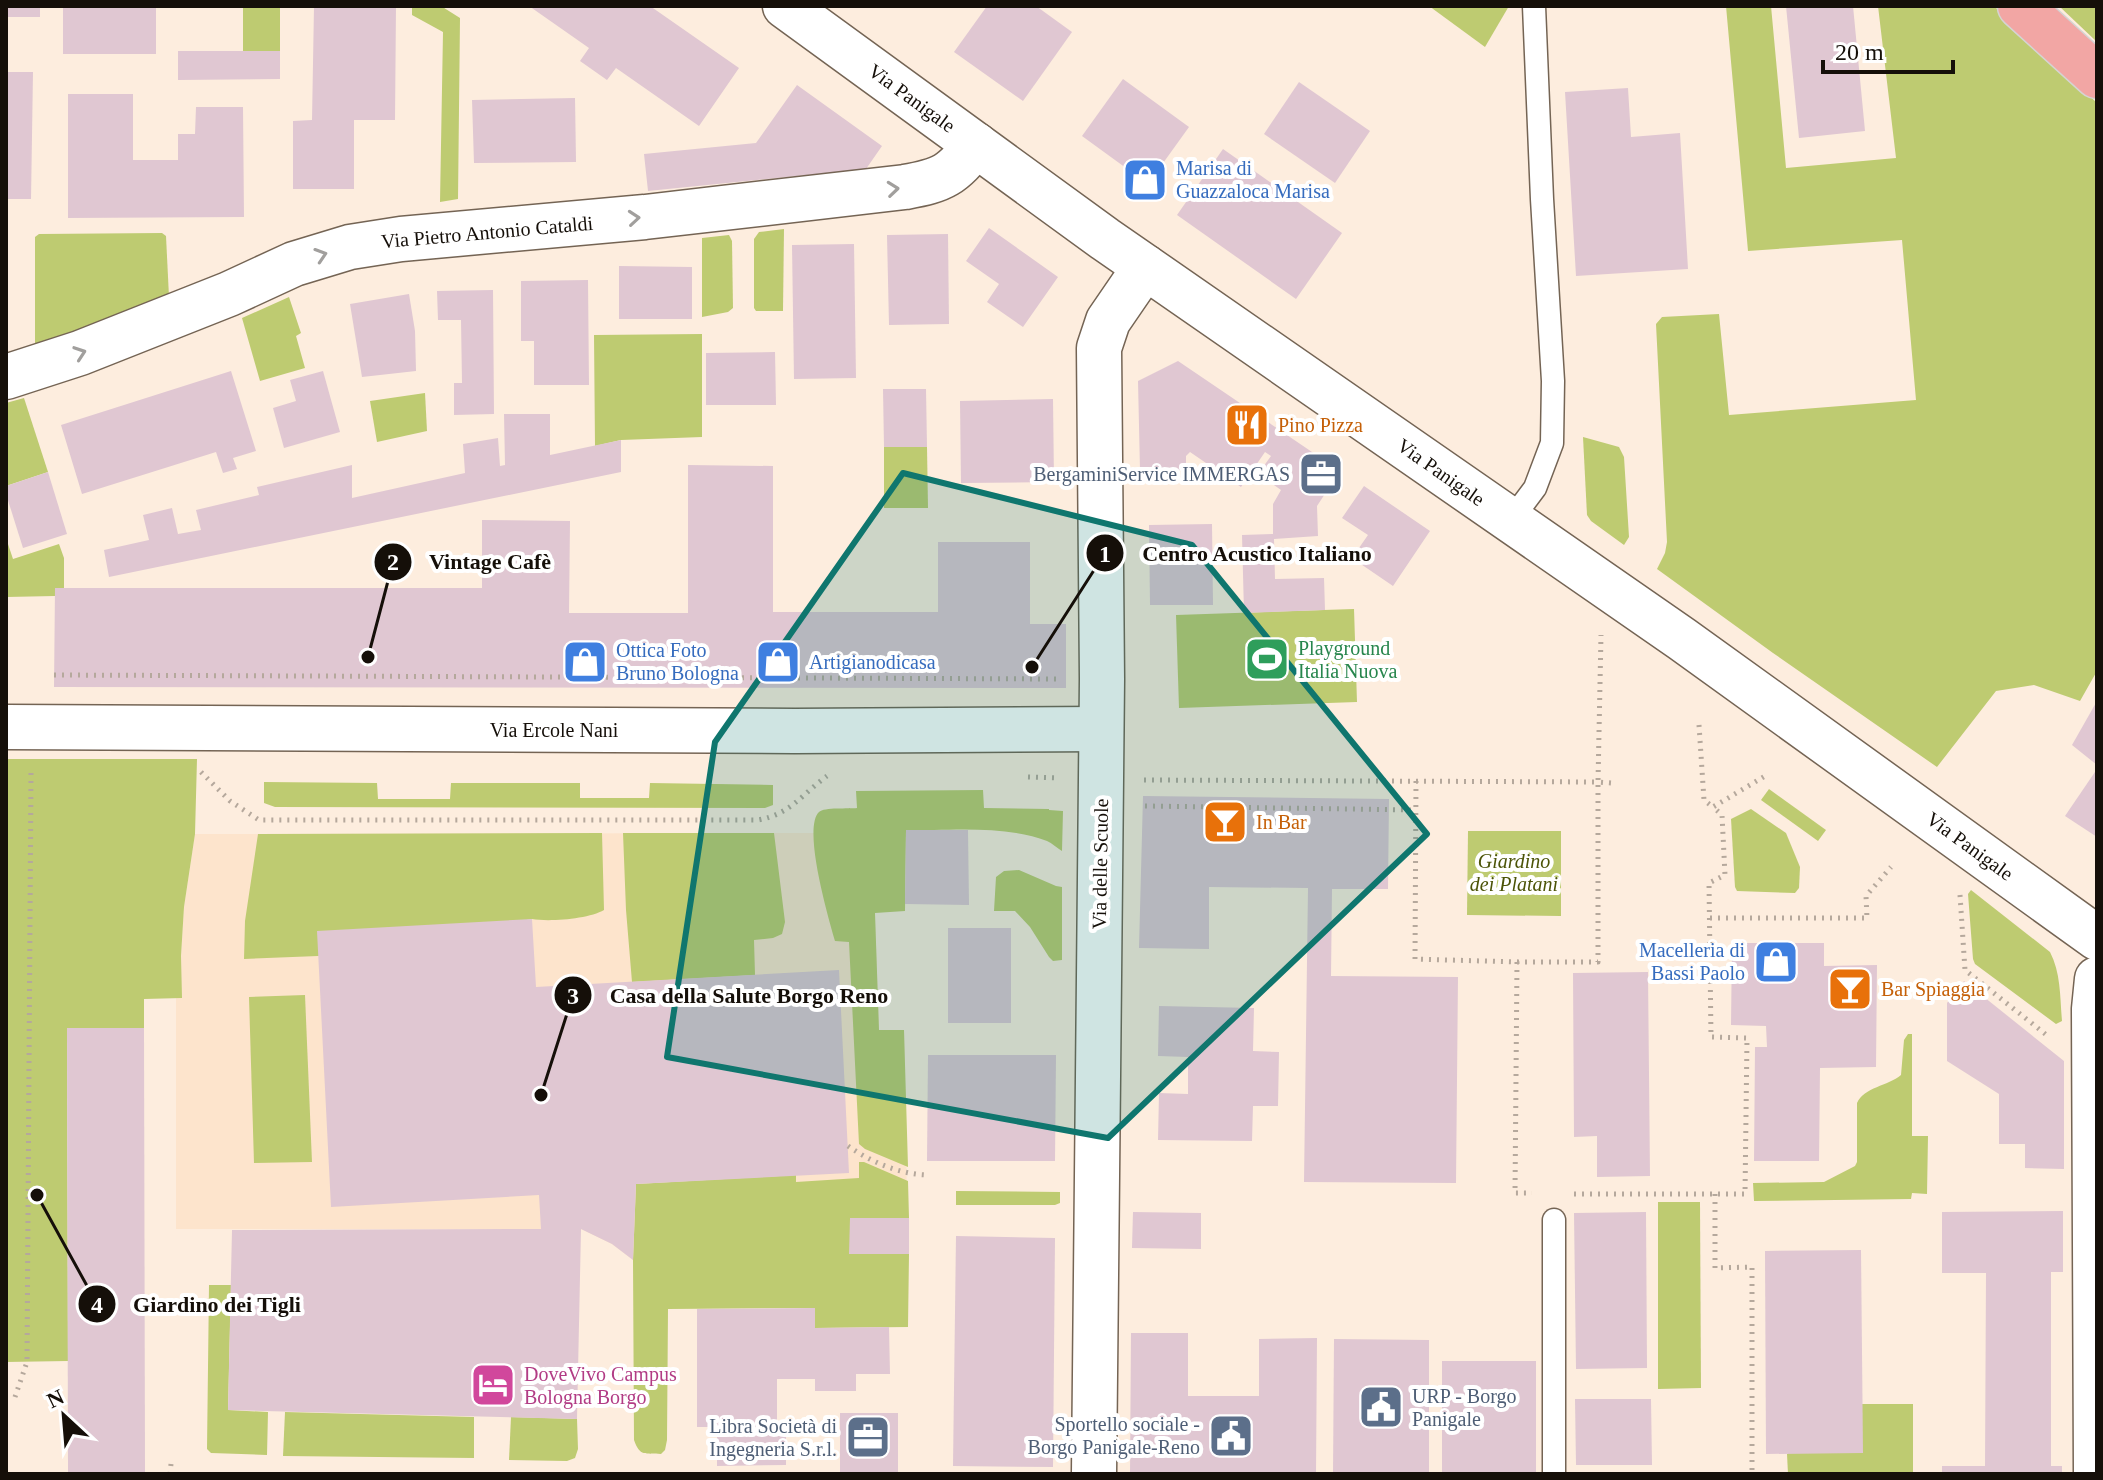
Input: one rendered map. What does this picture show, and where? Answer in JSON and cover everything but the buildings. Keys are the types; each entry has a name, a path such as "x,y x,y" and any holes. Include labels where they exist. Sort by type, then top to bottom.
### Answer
{"highway":[{"path":"2020,6 2097,76"}],"street":[{"name":"Via Panigale","path":"785,6 1145,267 1695,648 2097,938"},
{"name":"Via Pietro Antonio Cataldi","path":"6,377 80,353 229,294 294,264 350,247 401,239 645,217 905,187 946,176 976,145"},
{"name":"Via delle Scuole","path":"1094,1474 1101,729 1099,348 1108,321 1145,267"},
{"name":"Via Ercole Nani","path":"19,727 779,731 1101,729"},
{"path":"2096,1474 2094,1009 2097,979"}],"lane":[{"path":"1511,520 1535,488 1552,443 1553,381 1534,6"},
{"path":"1554,1220 1554,1474"}],"path":[{"path":"1416,781 1415,959 1598,962 1598,782 1601,636 1604,628"},
{"path":"54,675 1066,679"},
{"path":"1564,1194 1745,1194 1747,1038 1711,1037 1709,883 1725,875 1722,815 1704,800 1699,725"},
{"path":"15,1397 27,1362 19,727"},
{"path":"197,768 230,801 259,820 758,820 773,817 793,806 832,772"},
{"path":"1713,807 1765,776"},
{"path":"1132,779 1611,783"},
{"path":"1141,806 1416,810"},
{"path":"1710,918 1867,918 1866,896 1891,867"},
{"path":"1960,894 1965,970 2058,1044"},
{"path":"1517,962 1515,1193 1541,1194"},
{"path":"848,1146 862,1156 908,1175 927,1175"},
{"path":"1715,1194 1715,1268 1752,1267 1752,1474"},
{"path":"170,1474 171,1464"}],"highlighted area":[{"path":"903,473 1192,545 1427,834 1108,1138 667,1057 715,742"}],"shaded area":[{"path":"195,834 872,834 879,1030 904,1030 908,1256 796,1256 796,1176 637,1184 633,1260 612,1244 581,1229 176,1229 176,998 181,997 184,907"}],"green space":[{"path":"243,6 280,6 280,51 243,51"},
{"path":"412,6 441,6 460,18 458,199 440,202 443,32 412,15"},
{"path":"1429,6 1509,6 1485,47"},
{"path":"1726,6 1771,6 1786,168 1896,158 1878,6 1994,6 2097,103 2097,671 2080,701 2034,685 1996,691 1937,767 1657,569 1667,542 1656,324 1662,317 1719,314 1729,415 1916,400 1902,240 1748,251"},
{"path":"2059,6 2097,6 2097,42"},
{"path":"784,229 783,311 756,311 754,239 759,232"},
{"path":"162,233 166,236 169,297 35,348 35,237 39,234"},
{"path":"729,235 732,241 733,308 728,312 702,317 702,238"},
{"path":"289,297 301,333 296,336 305,368 260,381 242,318"},
{"path":"702,334 702,437 621,440 595,446 594,335"},
{"path":"425,393 427,431 377,442 370,401"},
{"path":"24,398 48,472 6,486 6,403"},
{"path":"1583,437 1619,447 1624,457 1629,537 1624,545 1587,515"},
{"path":"884,447 927,447 928,508 884,508"},
{"path":"6,538 13,559 59,544 64,558 64,588 55,588 55,596 6,597"},
{"name":"Playground Italia Nuova","path":"1354,609 1357,702 1179,708 1176,615"},
{"path":"6,759 197,759 195,834 184,907 182,998 144,999 144,1028 67,1029 68,1361 6,1362"},
{"path":"264,782 377,783 378,799 450,799 451,783 580,783 580,798 649,798 650,783 773,785 773,805 765,808 275,807 264,803"},
{"path":"1769,789 1826,830 1818,841 1761,800"},
{"path":"983,790 984,808 1063,811 1062,851 1047,841 1014,833 906,831 905,911 875,913 879,1030 904,1030 908,1167 859,1144 849,942 835,941 818,875 813,836 815,821 822,810 857,808 856,791"},
{"path":"1751,809 1786,833 1800,867 1799,888 1795,893 1737,891 1731,819"},
{"name":"Giardino dei Platani","path":"1468,831 1561,831 1561,916 1467,915"},
{"path":"602,833 604,910 589,916 532,919 318,956 244,959 245,921 258,834"},
{"path":"623,833 774,833 785,922 782,934 754,940 755,975 632,982"},
{"path":"1019,870 1062,887 1062,960 1053,961 1049,957 1030,927 1015,911 994,911 996,877 1004,871"},
{"path":"1971,890 2050,952 2058,977 2062,1021 2056,1024 1975,964 1968,894"},
{"path":"305,995 312,1162 254,1163 249,997"},
{"path":"1912,1034 1912,1136 1928,1136 1927,1194 1912,1193 1911,1199 1754,1201 1753,1183 1824,1182 1855,1166 1857,1103 1865,1093 1901,1075 1904,1040"},
{"path":"859,1162 908,1181 909,1218 850,1254 909,1254 908,1327 815,1328 814,1308 668,1309 667,1440 661,1454 641,1452 634,1440 633,1260 636,1184 796,1175 796,1182 859,1178"},
{"path":"956,1191 1060,1192 1060,1203 956,1205"},
{"path":"1658,1202 1700,1202 1701,1388 1658,1389"},
{"path":"209,1285 231,1285 228,1410 268,1412 267,1455 211,1453 207,1449"},
{"path":"1862,1404 1913,1404 1913,1474 1788,1474 1787,1454"},
{"path":"285,1412 474,1417 474,1458 283,1456"},
{"path":"511,1417 577,1419 578,1449 575,1458 567,1461 509,1460"}],"place":[{"name":"Marisa di Guazzaloca Marisa","path":"1145,180"},
{"name":"Pino Pizza","path":"1247,425"},
{"name":"BergaminiService IMMERGAS","path":"1321,474"},
{"name":"Vintage Cafè","path":"368,657"},
{"name":"Playground Italia Nuova","path":"1267,659"},
{"name":"Ottica Foto Bruno Bologna","path":"585,662"},
{"name":"Artigianodicasa","path":"778,662"},
{"name":"Centro Acustico Italiano","path":"1032,667"},
{"name":"In Bar","path":"1225,822"},
{"name":"Macelleria di Bassi Paolo","path":"1776,962"},
{"name":"Bar Spiaggia","path":"1850,989"},
{"name":"Casa della Salute Borgo Reno","path":"541,1095"},
{"name":"Giardino dei Tigli","path":"37,1195"},
{"name":"DoveVivo Campus Bologna Borgo","path":"493,1385"},
{"name":"URP - Borgo Panigale","path":"1381,1407"},
{"name":"Sportello sociale - Borgo Panigale-Reno","path":"1231,1436"},
{"name":"Libra Società di Ingegneria S.r.l.","path":"868,1437"}]}
